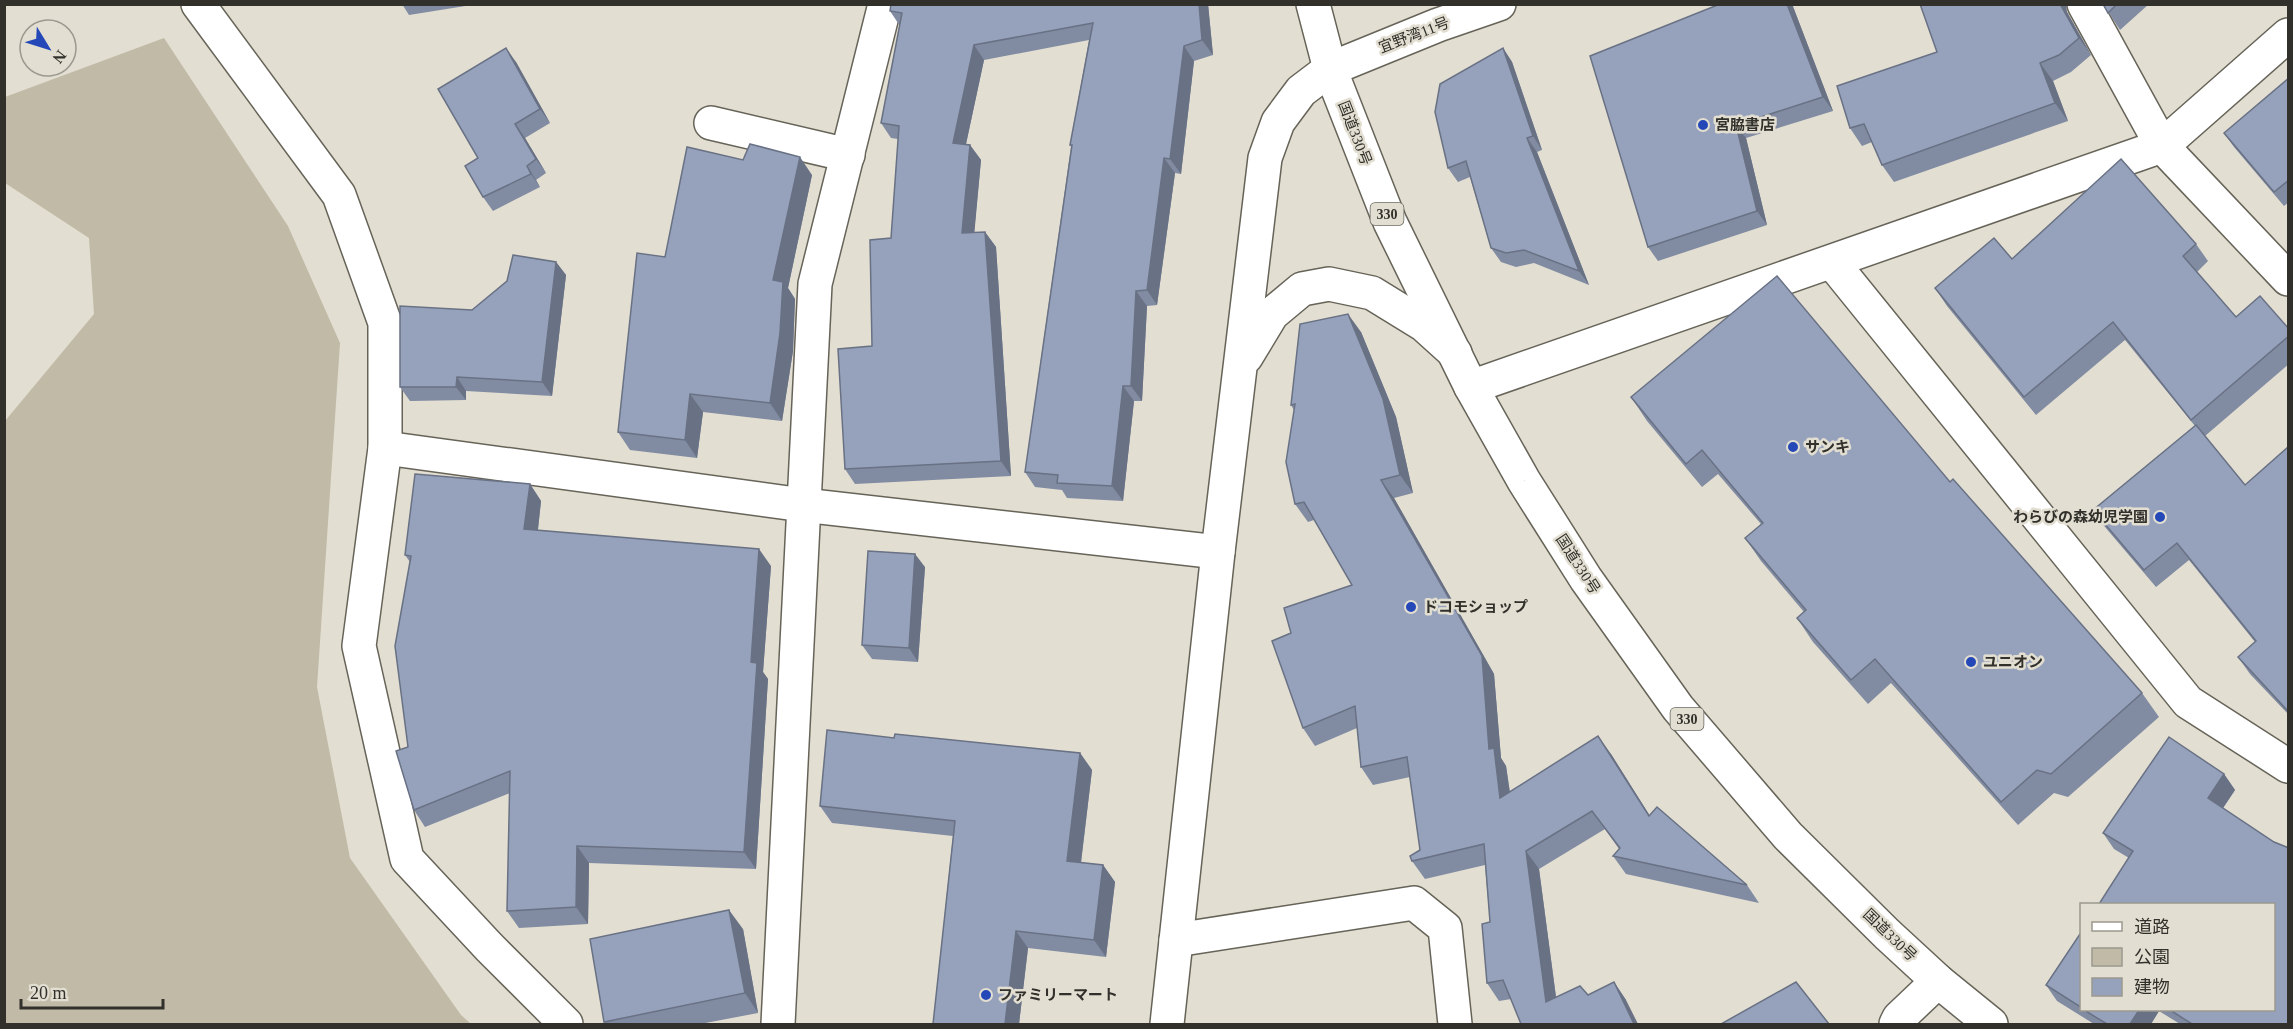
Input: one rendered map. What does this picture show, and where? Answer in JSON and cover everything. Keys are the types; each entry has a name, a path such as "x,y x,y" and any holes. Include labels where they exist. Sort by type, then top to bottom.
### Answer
{"main road":[{"path":"198,4 339,195 385,323 385,448 359,645 407,859 489,947 566,1024"},
{"path":"778,1024 815,284 885,4"},
{"name":"国道330号","path":"1313,4 1330,69 1390,222 1471,387 1524,480 1580,569 1678,708 1788,836 1938,981 1992,1024"},
{"name":"宜野湾11号","path":"1167,1024 1218,552 1265,158 1278,122 1301,91 1330,69 1438,25 1498,4"},
{"path":"2084,4 2162,146 2289,279"},
{"path":"1471,387 2162,146 2289,35"},
{"path":"711,123 848,155"},
{"path":"1832,262 2188,702 2289,766"},
{"path":"1240,366 1272,314 1302,289 1329,284 1372,293 1424,325 1456,355"},
{"path":"385,448 803,505 1218,552"},
{"path":"1176,940 1414,903 1445,928 1455,1024"},
{"path":"1896,1024 1899,1018 1938,981"}],"green space":[{"path":"164,38 288,226 340,343 317,687 350,858 461,1015 471,1024 5,1024 5,421 94,314 89,238 5,183 5,97 56,78 78,78 78,70"}],"building":[{"path":"891,4 1199,4 1202,40 1184,46 1170,159 1164,158 1147,290 1136,291 1131,386 1123,386 1112,486 1057,483 1058,475 1025,472 1072,145 1070,145 1093,23 974,45 953,143 970,145 962,233 985,232 1001,461 845,469 838,349 872,346 870,240 891,238 899,126 881,123 902,13 890,11"},
{"name":"宮脇書店","path":"1720,4 1787,4 1823,97 1736,125 1757,211 1648,247 1590,56"},
{"path":"1920,4 2060,4 2079,38 2059,55 2040,63 2055,103 1882,165 1864,124 1850,128 1837,86 1937,52"},
{"path":"2103,4 2117,4 2108,13"},
{"path":"506,48 540,109 515,124 536,159 527,166 531,174 483,197 465,166 478,158 438,89"},
{"path":"1503,48 1533,136 1527,138 1579,271 1524,250 1506,253 1491,248 1466,161 1448,168 1435,112 1440,84"},
{"path":"2289,78 2289,180 2274,192 2224,133"},
{"path":"750,144 800,157 773,280 783,282 780,333 770,403 690,394 685,440 618,432 637,253 665,257 687,147 743,160"},
{"path":"2121,159 2196,244 2183,256 2236,317 2260,296 2289,329 2289,336 2191,420 2113,322 2024,397 1935,288 1994,238 2012,259"},
{"path":"513,255 556,262 542,382 457,377 456,387 400,387 400,306 472,310 507,281"},
{"path":"1777,276 1950,482 1953,479 2142,693 2051,774 2037,770 2001,802 1875,659 1851,680 1797,618 1806,610 1745,538 1763,523 1702,450 1686,464 1631,397"},
{"path":"1348,314 1383,399 1400,475 1381,480 1482,656 1489,749 1494,748 1500,798 1598,736 1649,816 1657,807 1747,885 1613,856 1620,848 1592,811 1526,851 1546,1002 1580,986 1588,995 1614,982 1634,1024 1521,1024 1503,980 1487,983 1482,924 1490,922 1484,844 1412,861 1410,856 1420,850 1407,757 1361,767 1355,706 1303,728 1272,641 1291,633 1284,608 1352,585 1304,502 1295,504 1286,462 1295,404 1291,405 1300,324"},
{"path":"2196,425 2245,485 2289,446 2289,709 2287,710 2238,657 2256,641 2177,543 2144,570 2093,510"},
{"path":"415,474 530,484 524,529 759,549 751,662 757,663 744,852 577,846 576,907 507,911 510,771 414,810 396,751 408,747 395,646 411,556 405,555"},
{"path":"868,551 915,554 909,648 862,645"},
{"path":"827,730 894,738 895,734 1080,753 1067,861 1103,865 1094,940 1016,931 1005,1024 933,1024 955,821 820,806"},
{"path":"2169,737 2224,774 2208,798 2274,842 2289,848 2289,1024 2192,1024 2172,1011 2275,1011 2275,903 2100,903 2133,851 2103,833"},
{"path":"729,910 745,993 604,1022 590,939"},
{"path":"2080,934 2080,1007 2046,985"},
{"path":"1796,982 1829,1024 1721,1024"},
{"path":"2086,1011 2138,1011 2130,1024 2107,1024"}],"place":[{"name":"宮脇書店","path":"1703,125"},
{"name":"サンキ","path":"1793,447"},
{"name":"わらびの森幼児学園","path":"2160,517"},
{"name":"ドコモショップ","path":"1411,607"},
{"name":"ユニオン","path":"1971,662"},
{"name":"ファミリーマート","path":"986,995"}]}
